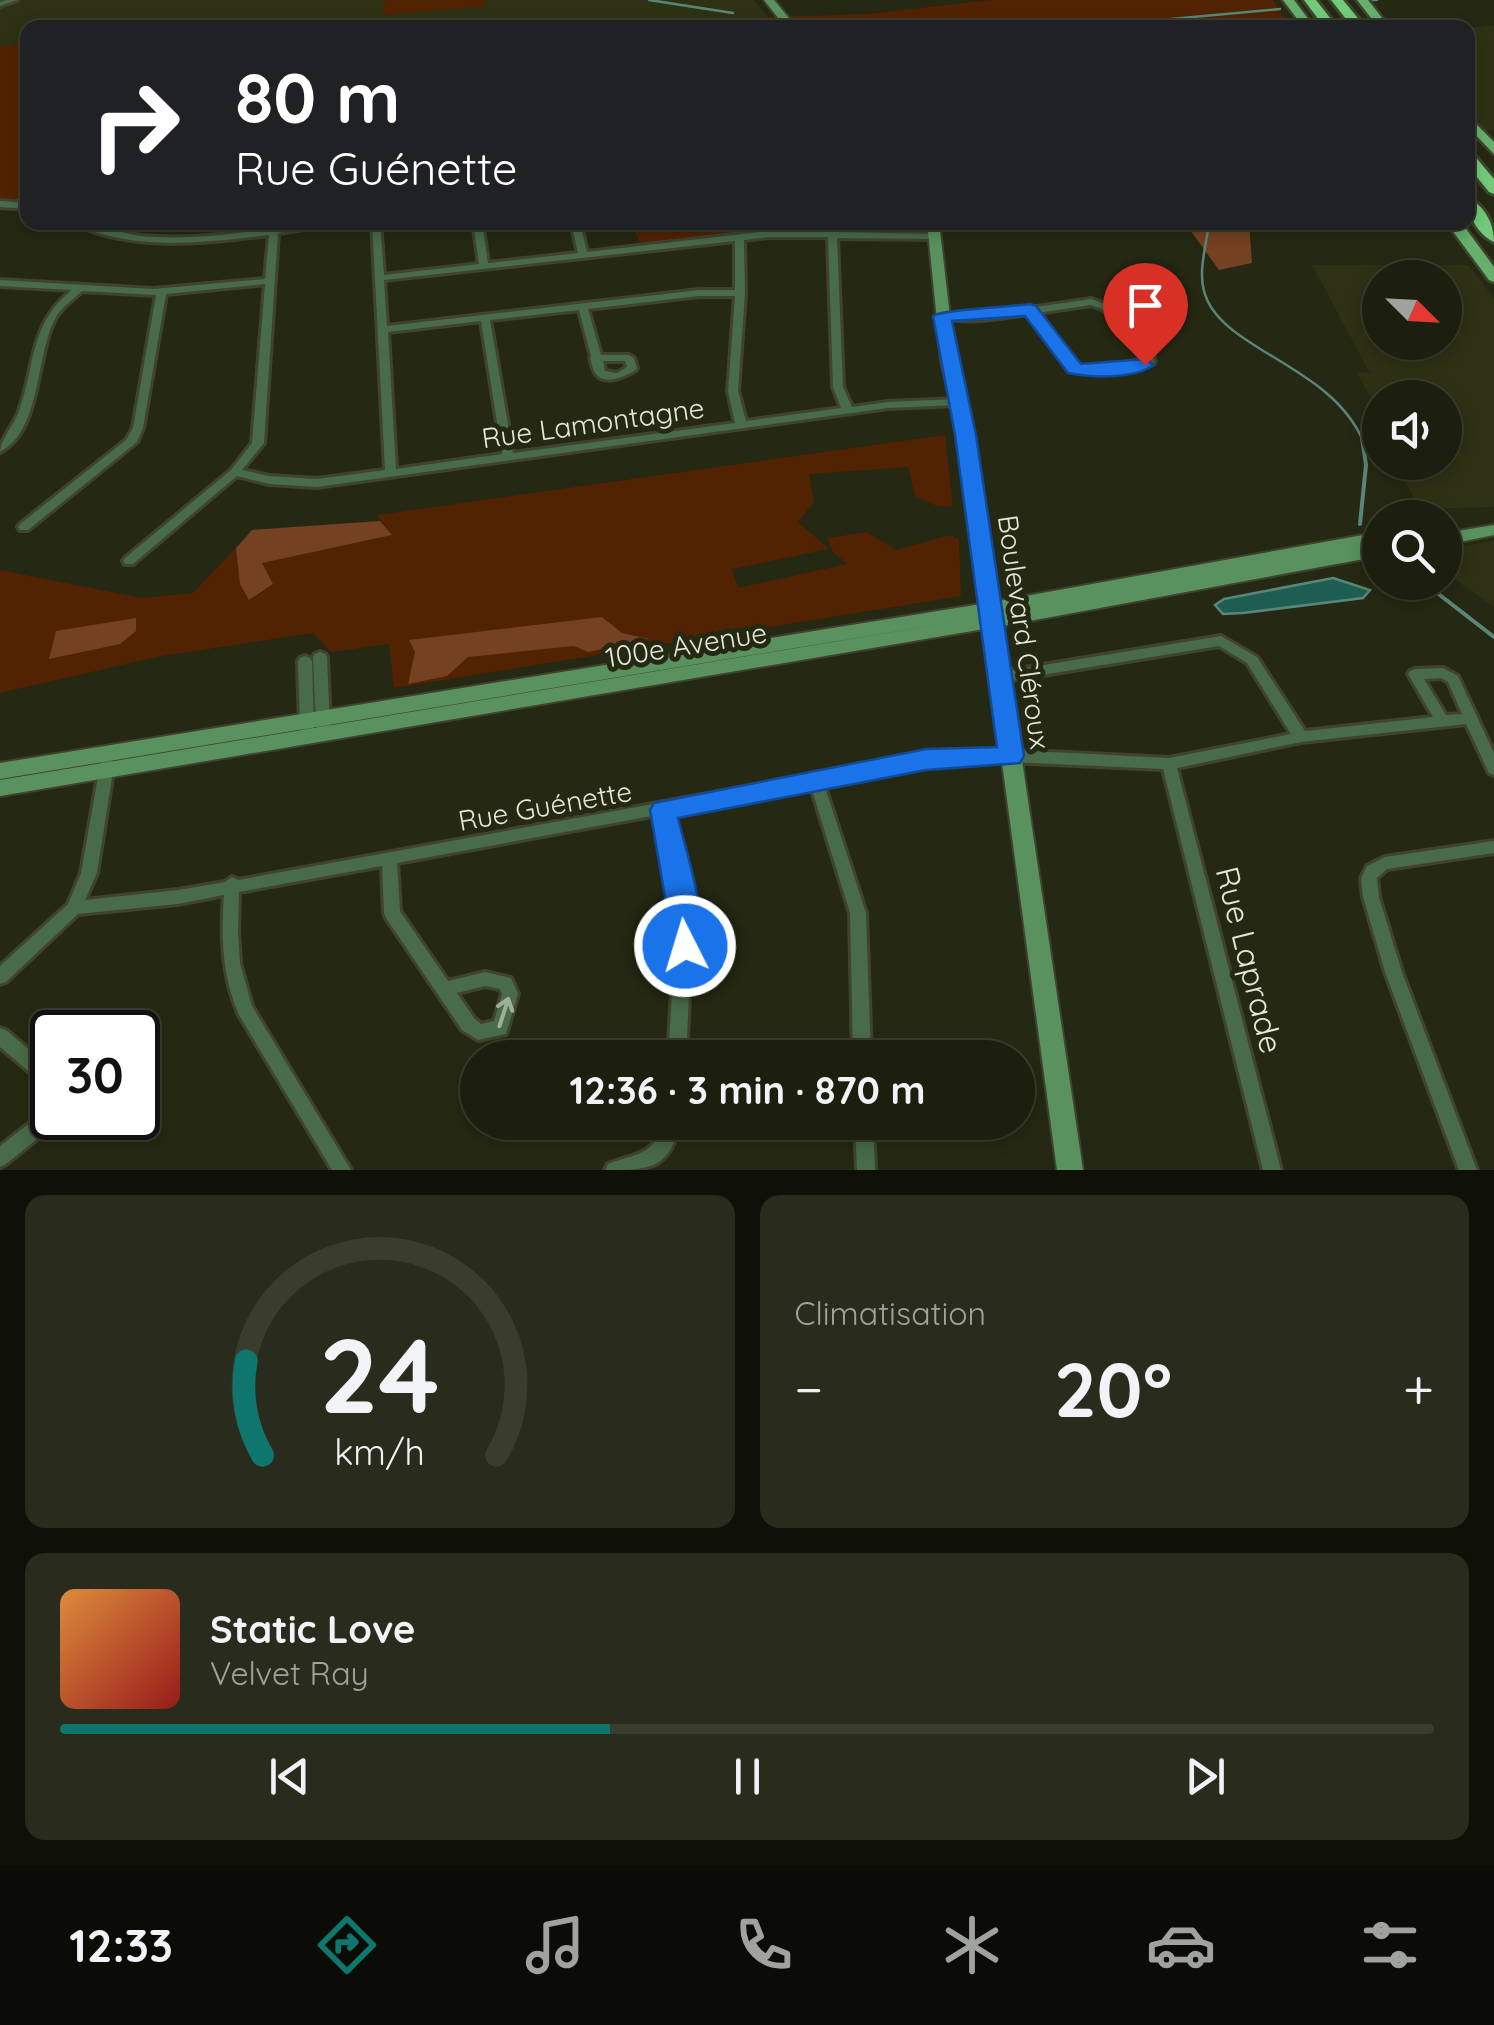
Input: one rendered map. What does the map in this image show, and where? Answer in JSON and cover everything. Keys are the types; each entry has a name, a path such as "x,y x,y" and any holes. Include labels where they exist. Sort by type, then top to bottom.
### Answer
{"highway":[{"path":"1310,0 1326,20"},
{"path":"1338,0 1354,20"},
{"path":"1475,166 1494,189"},
{"path":"1475,212 1494,237"}],"main road":[{"path":"1288,0 1304,20"},
{"path":"1362,0 1378,20"},
{"path":"1475,128 1494,150"},
{"path":"1459,230 1494,277"}],"street":[{"path":"0,4 14,0"},
{"path":"769,0 785,20"},
{"path":"97,230 112,236 151,240 239,230"},
{"path":"129,561 235,472 258,443 274,230"},
{"path":"377,230 391,473"},
{"path":"478,230 484,266"},
{"path":"577,230 584,256"},
{"path":"381,278 822,230"},
{"path":"832,230 838,387 848,410"},
{"name":"Boulevard Cléroux","path":"933,230 942,316 968,449 1070,1170"},
{"path":"738,238 740,293 733,391 741,425"},
{"path":"0,284 36,284 77,291 161,292 270,280"},
{"path":"0,449 16,433 52,315 77,291"},
{"path":"24,527 132,442 138,428 161,292"},
{"path":"384,329 740,293"},
{"path":"942,316 978,316 1091,302 1110,306 1148,352 1150,361 1096,372 1075,369 1030,310"},
{"path":"583,307 596,358"},
{"path":"485,318 508,457"},
{"name":"Rue Lamontagne","path":"235,472 317,484 848,410 958,402"},
{"path":"1462,523 1494,518"},
{"path":"1462,535 1494,530"},
{"name":"100e Avenue","path":"989,615 1362,542"},
{"name":"100e Avenue","path":"0,788 107,761 1362,553"},
{"path":"1000,677 1221,641 1252,660 1301,737"},
{"path":"312,659 315,726"},
{"path":"1441,719 1415,674 1443,674 1452,679 1494,769"},
{"name":"Rue Guénette","path":"74,908 134,904 926,760 1011,756 1168,764 1301,737 1470,718"},
{"path":"0,977 74,908 89,873 107,761"},
{"name":"100e Avenue","path":"0,770 107,761"},
{"name":"Rue Laprade","path":"1168,764 1272,1170"},
{"path":"816,780 858,913 862,1040"},
{"path":"663,810 684,912 678,1040"},
{"path":"1468,1170 1380,929 1368,881 1372,870 1385,863 1494,846"},
{"path":"388,859 392,913 444,989"},
{"path":"232,884 228,952 234,983 254,1026 342,1170"},
{"path":"0,1036 30,1061"},
{"path":"0,1158 30,1133"},
{"path":"614,1170 657,1156 668,1140"},
{"path":"865,1140 866,1170"}],"shaded area":[{"path":"0,0 754,0 768,17 20,20 20,44 0,47"},
{"path":"386,0 484,0 486,6 382,15"},
{"path":"991,0 1273,0 1285,18 737,20 868,14"},
{"path":"1494,25 1494,130 1484,132 1475,121 1475,27"},
{"path":"20,44 20,201 0,200 0,47"},
{"path":"634,230 786,230 786,231 641,246"},
{"path":"1190,230 1250,230 1252,263 1219,270"},
{"path":"1312,265 1362,265 1362,358"},
{"path":"1462,265 1468,265 1494,298 1494,507 1462,508 1462,500 1416,500 1403,480 1462,480 1462,380 1362,382 1357,372 1370,373 1363,360 1462,360"},
{"path":"945,435 953,507 937,506 915,496 908,467 809,474 814,502 798,522 829,549 732,569 738,588 847,564 833,552 828,538 867,532 896,550 951,535 959,540 961,596 394,688 389,644 332,652 313,633 161,656 0,693 0,570 142,598 193,593 236,548 250,600 273,584 261,563 392,535 377,515"},
{"path":"380,521 392,535 262,563 273,584 249,600 240,584 236,548 252,530"},
{"path":"1494,540 1494,607 1462,584 1462,547"},
{"path":"602,617 622,633 649,639 588,652 574,646 468,657 447,676 408,684 415,652 409,640"},
{"path":"136,618 136,631 120,644 49,659 56,631"}],"water":[{"path":"1333,578 1362,587 1362,598 1243,613 1223,614 1215,605 1224,599"}],"waterway":[{"path":"649,0 733,13"},
{"path":"1160,20 1280,9"},
{"path":"1208,230 1202,283 1214,311 1252,344 1327,393 1348,415 1362,439"},
{"path":"1360,524 1364,480"},
{"path":"1446,600 1494,637"}],"route":[{"path":"685,946 684,912 663,810 926,760 1011,756 966,435 942,316 1030,310 1075,369 1094,372 1145,365"}]}
